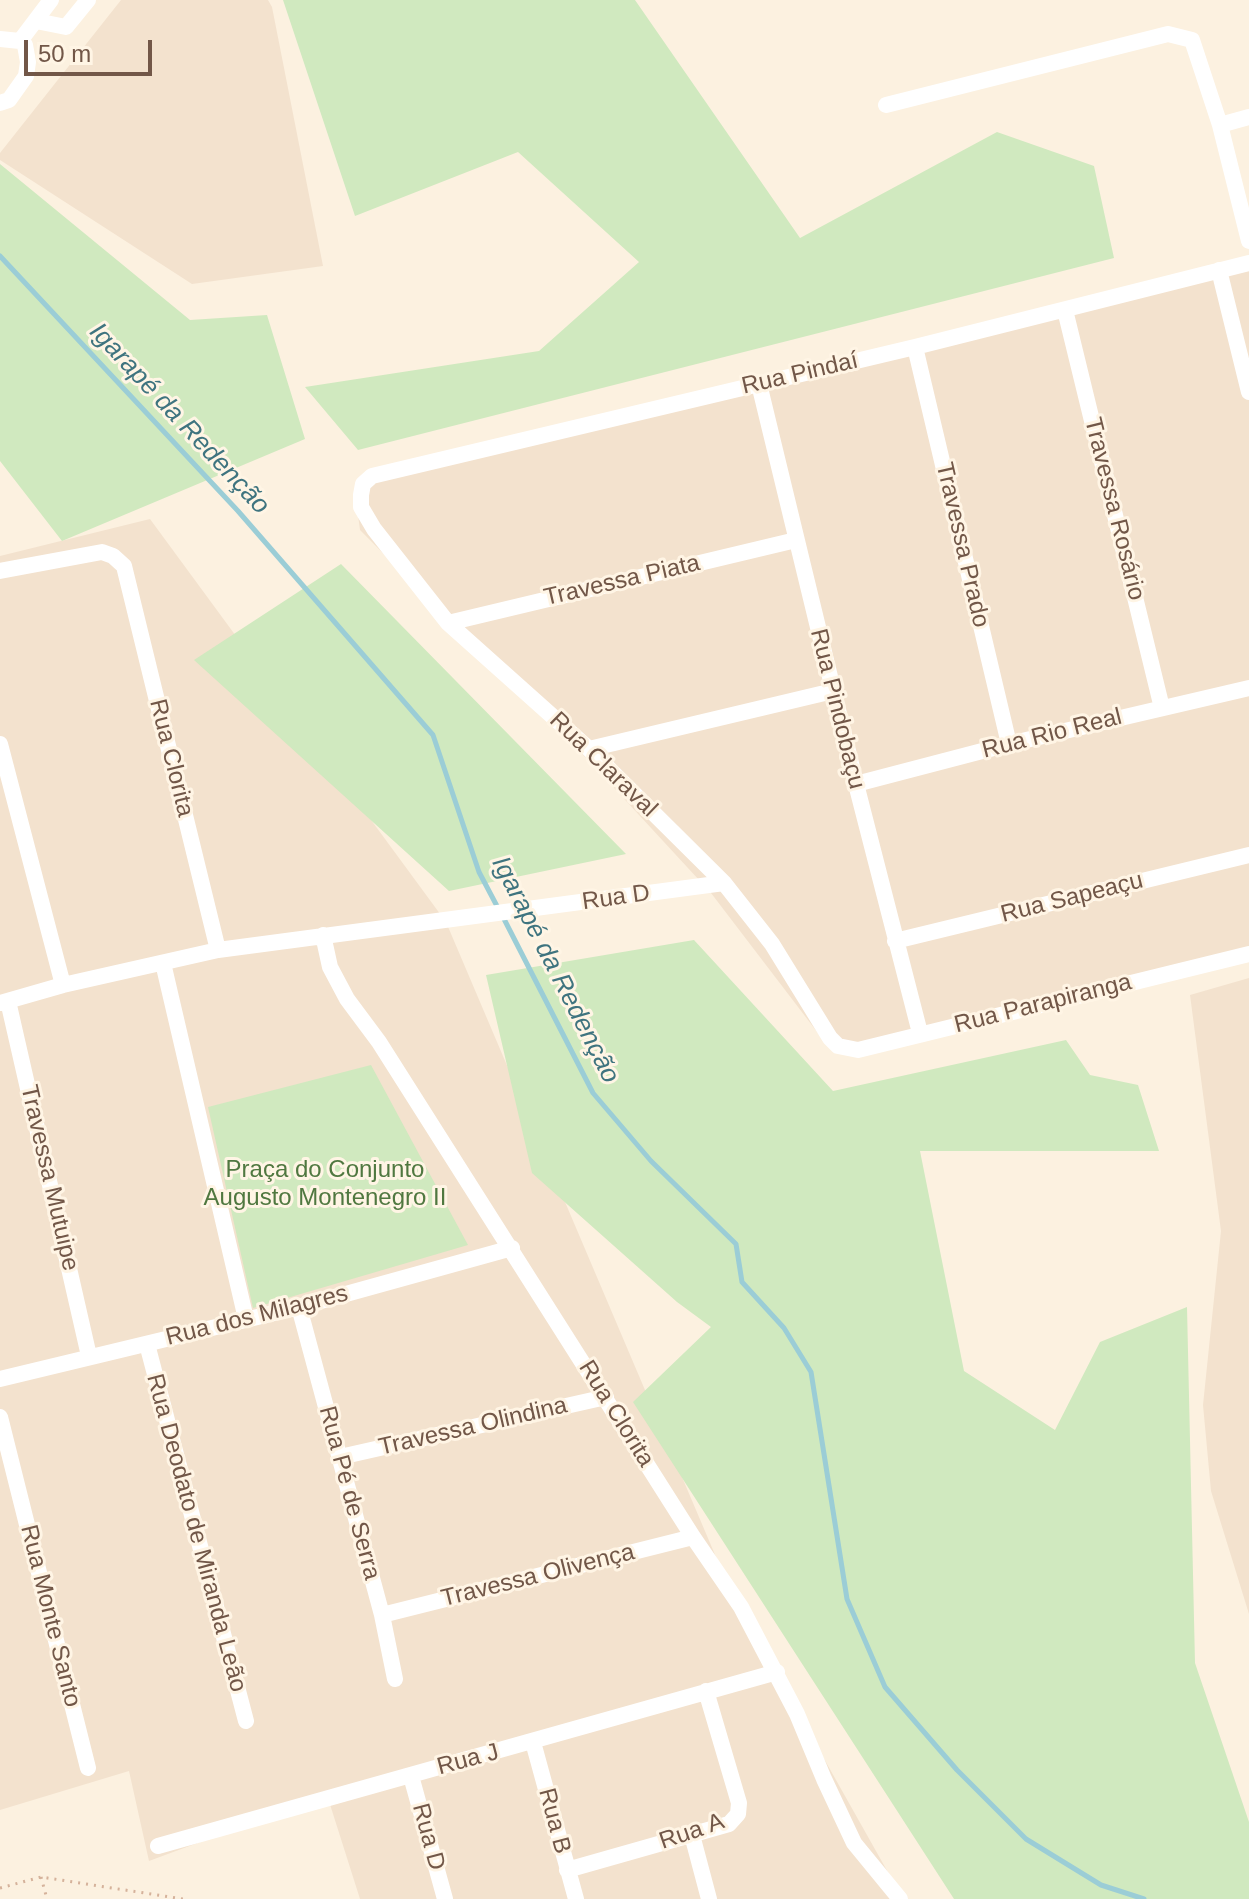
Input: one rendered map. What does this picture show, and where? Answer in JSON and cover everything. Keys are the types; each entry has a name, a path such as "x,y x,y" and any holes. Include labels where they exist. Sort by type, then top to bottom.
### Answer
{"street":[{"path":"20,41 51,0"},
{"path":"36,21 66,27 88,0"},
{"path":"886,105 1168,34 1192,40 1220,125 1249,241"},
{"path":"0,39 20,41"},
{"path":"0,103 9,100 26,76 27,53 20,41"},
{"path":"1220,125 1249,117"},
{"name":"Rua Pindaí","path":"361,495 363,484 372,476 915,347 1249,263"},
{"path":"1219,270 1249,392"},
{"name":"Travessa Rosário","path":"1065,310 1162,708"},
{"name":"Travessa Prado","path":"915,347 1009,744"},
{"name":"Rua Pindobaçu","path":"759,384 920,1033"},
{"name":"Rua Claraval","path":"361,495 361,507 374,529 448,623 589,749 724,883 772,944 838,1046"},
{"name":"Travessa Piata","path":"448,623 796,540"},
{"name":"Rua Clorita","path":"0,571 102,552 113,556 124,566 218,950"},
{"name":"Rua Rio Real","path":"856,784 1009,744 1249,688"},
{"path":"589,749 833,691"},
{"path":"0,744 63,985"},
{"name":"Rua Sapeaçu","path":"895,941 1249,855"},
{"name":"Rua D","path":"4,1002 63,985 218,950 724,883"},
{"name":"Rua Clorita","path":"323,935 337,984 379,1042 693,1537 741,1607 777,1672 854,1843 900,1899"},
{"name":"Rua Parapiranga","path":"838,1046 858,1050 1249,954"},
{"path":"163,963 246,1319"},
{"name":"Travessa Mutuipe","path":"4,1002 89,1356"},
{"name":"Rua dos Milagres","path":"0,1379 299,1307 512,1248"},
{"name":"Rua Pé de Serra","path":"299,1307 382,1615 395,1679"},
{"name":"Rua Deodato de Miranda Leão","path":"147,1344 246,1721"},
{"name":"Travessa Olindina","path":"340,1457 606,1397"},
{"name":"Rua Monte Santo","path":"0,1417 88,1768"},
{"name":"Travessa Olivença","path":"382,1615 693,1537"},
{"name":"Rua J","path":"158,1846 777,1672"},
{"name":"Rua A","path":"567,1870 729,1824 738,1814 739,1803 706,1691"},
{"name":"Rua B","path":"533,1742 576,1899"},
{"name":"Rua D","path":"411,1776 445,1899"},
{"path":"692,1835 709,1899"}],"path":[{"path":"41,1877 47,1899"},
{"path":"0,1888 41,1877 183,1899"}],"shaded area":[{"path":"121,0 268,0 272,7 323,266 192,284 0,160 0,153"},
{"path":"1249,258 1249,961 866,1049 824,1041 711,893 592,764 360,530 357,507 372,480"},
{"path":"150,519 446,922 733,1597 903,1899 360,1899 327,1795 149,1861 129,1771 0,1810 0,556"},
{"path":"1249,978 1249,1614 1211,1491 1203,1405 1221,1231 1190,995"}],"green space":[{"path":"283,0 635,0 800,238 997,132 1094,166 1114,258 358,450 305,387 539,351 639,262 518,152 355,216"},
{"path":"0,164 190,320 267,315 305,439 62,541 0,461"},
{"path":"341,564 626,854 449,891 194,660"},
{"path":"694,940 833,1091 1066,1040 1090,1075 1138,1085 1159,1151 920,1151 964,1371 1055,1430 1100,1342 1187,1307 1195,1663 1249,1822 1249,1899 954,1899 633,1402 711,1327 677,1302 532,1173 486,975"},
{"name":"Praça do Conjunto Augusto Montenegro II","path":"371,1065 468,1245 253,1308 208,1107"}],"waterway":[{"name":"Igarapé da Redenção","path":"0,256 238,511 433,735 479,872 498,908"},
{"name":"Igarapé da Redenção","path":"503,917 593,1093 651,1161 736,1244 742,1282 784,1328 811,1372 847,1599 885,1687 957,1770 1026,1839 1101,1885 1144,1899"}]}
